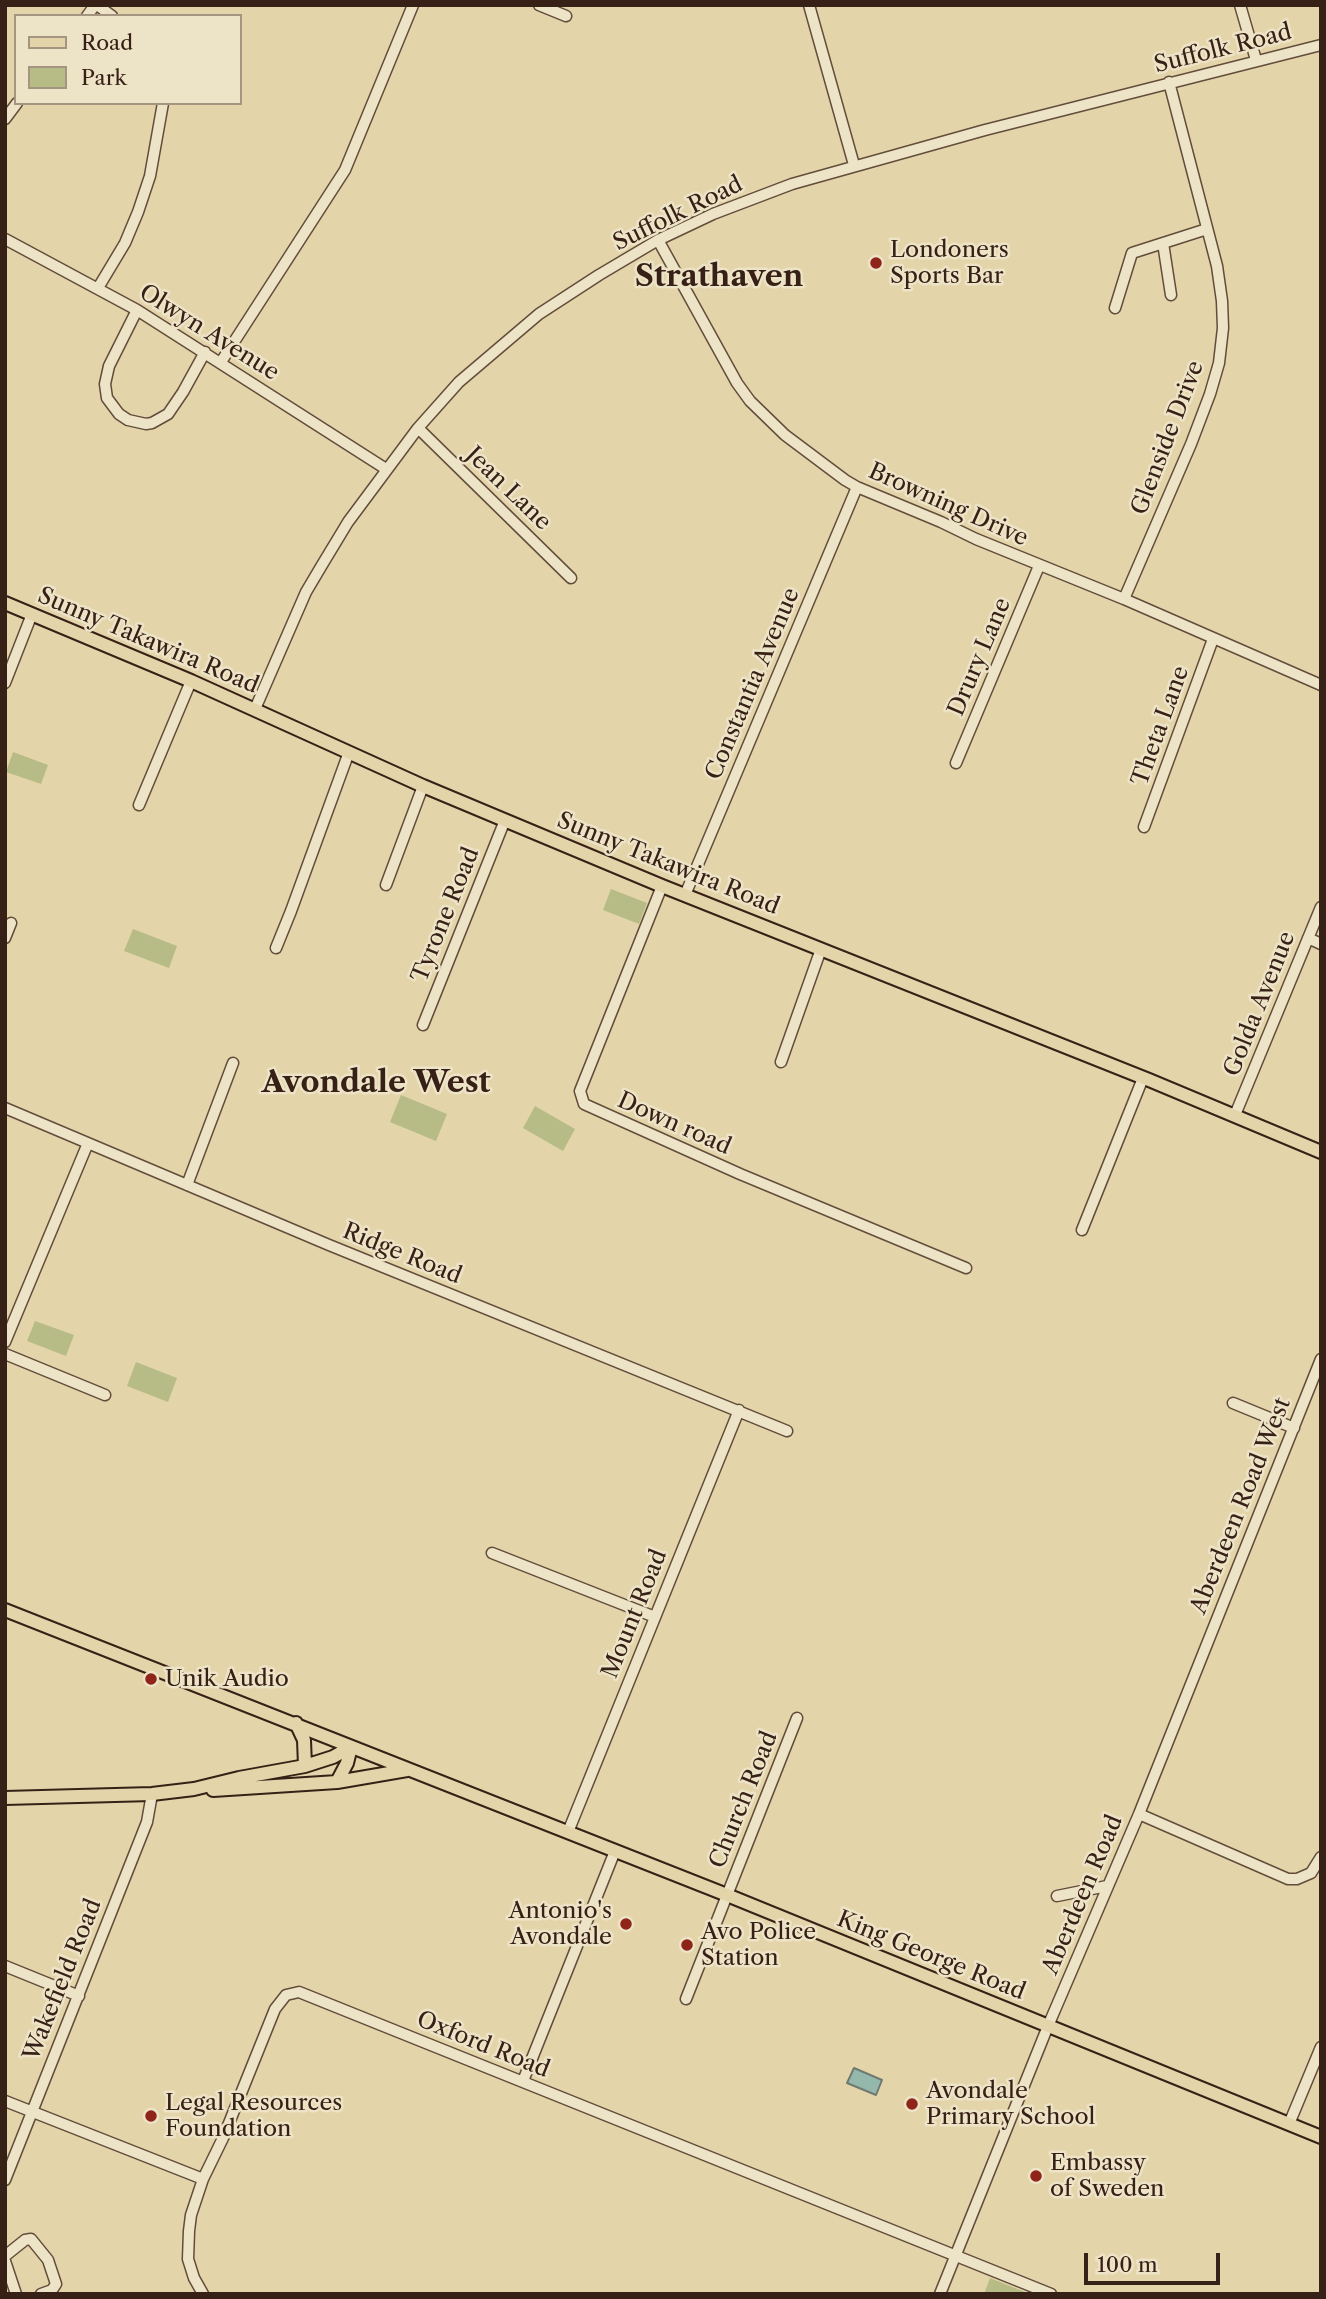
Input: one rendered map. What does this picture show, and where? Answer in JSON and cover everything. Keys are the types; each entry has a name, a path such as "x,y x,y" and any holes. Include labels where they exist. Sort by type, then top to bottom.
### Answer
{"main road":[{"name":"Sunny Takawira Road","path":"5,603 255,709 423,786 662,886 1235,1115 1321,1152"},
{"name":"King George Road","path":"5,1610 727,1895 1321,2137"},
{"path":"296,1723 306,1750 305,1766"},
{"path":"5,1798 152,1794 194,1789 305,1766 333,1757 351,1747"},
{"path":"337,1782 351,1747"},
{"path":"194,1789 208,1791 337,1782 407,1770"}],"street":[{"path":"221,362 345,170 413,5"},
{"path":"539,5 566,16"},
{"path":"808,5 854,165"},
{"path":"1240,5 1256,60"},
{"name":"Suffolk Road","path":"255,709 306,592 348,522 418,428 459,382 539,314 599,275 658,240 768,192 854,165 1321,45"},
{"name":"Glenside Drive","path":"1124,599 1191,444 1219,363 1223,328 1220,282 1169,82"},
{"path":"5,119 16,105"},
{"path":"98,288 125,243 138,212 150,176 163,105"},
{"path":"1115,308 1132,253 1207,229"},
{"name":"Olwyn Avenue","path":"5,239 136,310 386,469"},
{"name":"Browning Drive","path":"658,240 737,383 750,401 785,435 857,488 1124,599 1321,685"},
{"path":"1163,243 1171,295"},
{"path":"136,310 109,366 105,384 107,398 119,414 146,424 168,414 205,352"},
{"name":"Jean Lane","path":"418,428 571,578"},
{"name":"Constantia Avenue","path":"685,895 857,488"},
{"name":"Drury Lane","path":"956,762 1040,566"},
{"path":"5,683 32,614"},
{"name":"Theta Lane","path":"1144,827 1213,639"},
{"path":"139,805 191,681"},
{"path":"276,948 349,752"},
{"path":"386,885 423,786"},
{"name":"Tyrone Road","path":"423,1025 505,820"},
{"name":"Down road","path":"662,886 580,1091 584,1104 740,1174 966,1268"},
{"name":"Golda Avenue","path":"1235,1115 1321,907"},
{"path":"5,937 11,923"},
{"path":"1308,939 1321,944"},
{"path":"781,1062 821,949"},
{"path":"187,1185 233,1063"},
{"path":"1082,1230 1143,1078"},
{"name":"Ridge Road","path":"5,1108 341,1250 787,1431"},
{"path":"5,1342 88,1143"},
{"path":"5,1354 105,1395"},
{"name":"Aberdeen Road West","path":"1197,1667 1321,1359"},
{"path":"1233,1403 1294,1427"},
{"name":"Mount Road","path":"568,1832 738,1410"},
{"path":"492,1553 655,1617"},
{"name":"Aberdeen Road","path":"940,2294 1197,1667"},
{"name":"Church Road","path":"686,1999 797,1718"},
{"name":"Wakefield Road","path":"5,2180 147,1822 152,1794"},
{"path":"1139,1814 1288,1880 1311,1873 1321,1857"},
{"path":"523,2081 615,1851"},
{"path":"1056,1896 1107,1886"},
{"path":"5,1966 79,1996"},
{"name":"Oxford Road","path":"203,2179 223,2138 275,2009 286,1995 299,1993 1051,2294"},
{"path":"1289,2124 1321,2047"},
{"path":"5,2101 203,2179 191,2215 188,2259 203,2294"},
{"path":"16,2294 5,2258 25,2240 31,2239 48,2260 56,2284 52,2290 41,2294"}],"green space":[{"path":"13,752 48,765 41,784 6,772"},
{"path":"611,889 647,903 639,924 603,910"},
{"path":"133,929 177,946 169,968 124,951"},
{"path":"401,1095 447,1114 436,1141 390,1122"},
{"path":"535,1106 575,1129 563,1151 523,1128"},
{"path":"35,1321 74,1335 66,1356 27,1341"},
{"path":"136,1362 177,1378 168,1402 127,1386"},
{"path":"990,2278 1025,2292 984,2294"}],"water":[{"path":"854,2068 882,2080 876,2095 847,2083"}],"place":[{"name":"Londoners Sports Bar","path":"876,263"},
{"name":"Unik Audio","path":"151,1679"},
{"name":"Antonio's Avondale","path":"626,1924"},
{"name":"Avo Police Station","path":"687,1945"},
{"name":"Avondale Primary School","path":"912,2104"},
{"name":"Legal Resources Foundation","path":"151,2116"},
{"name":"Embassy of Sweden","path":"1036,2176"}],"district":[{"name":"Strathaven","path":"719,277"},
{"name":"Avondale West","path":"376,1083"}]}
